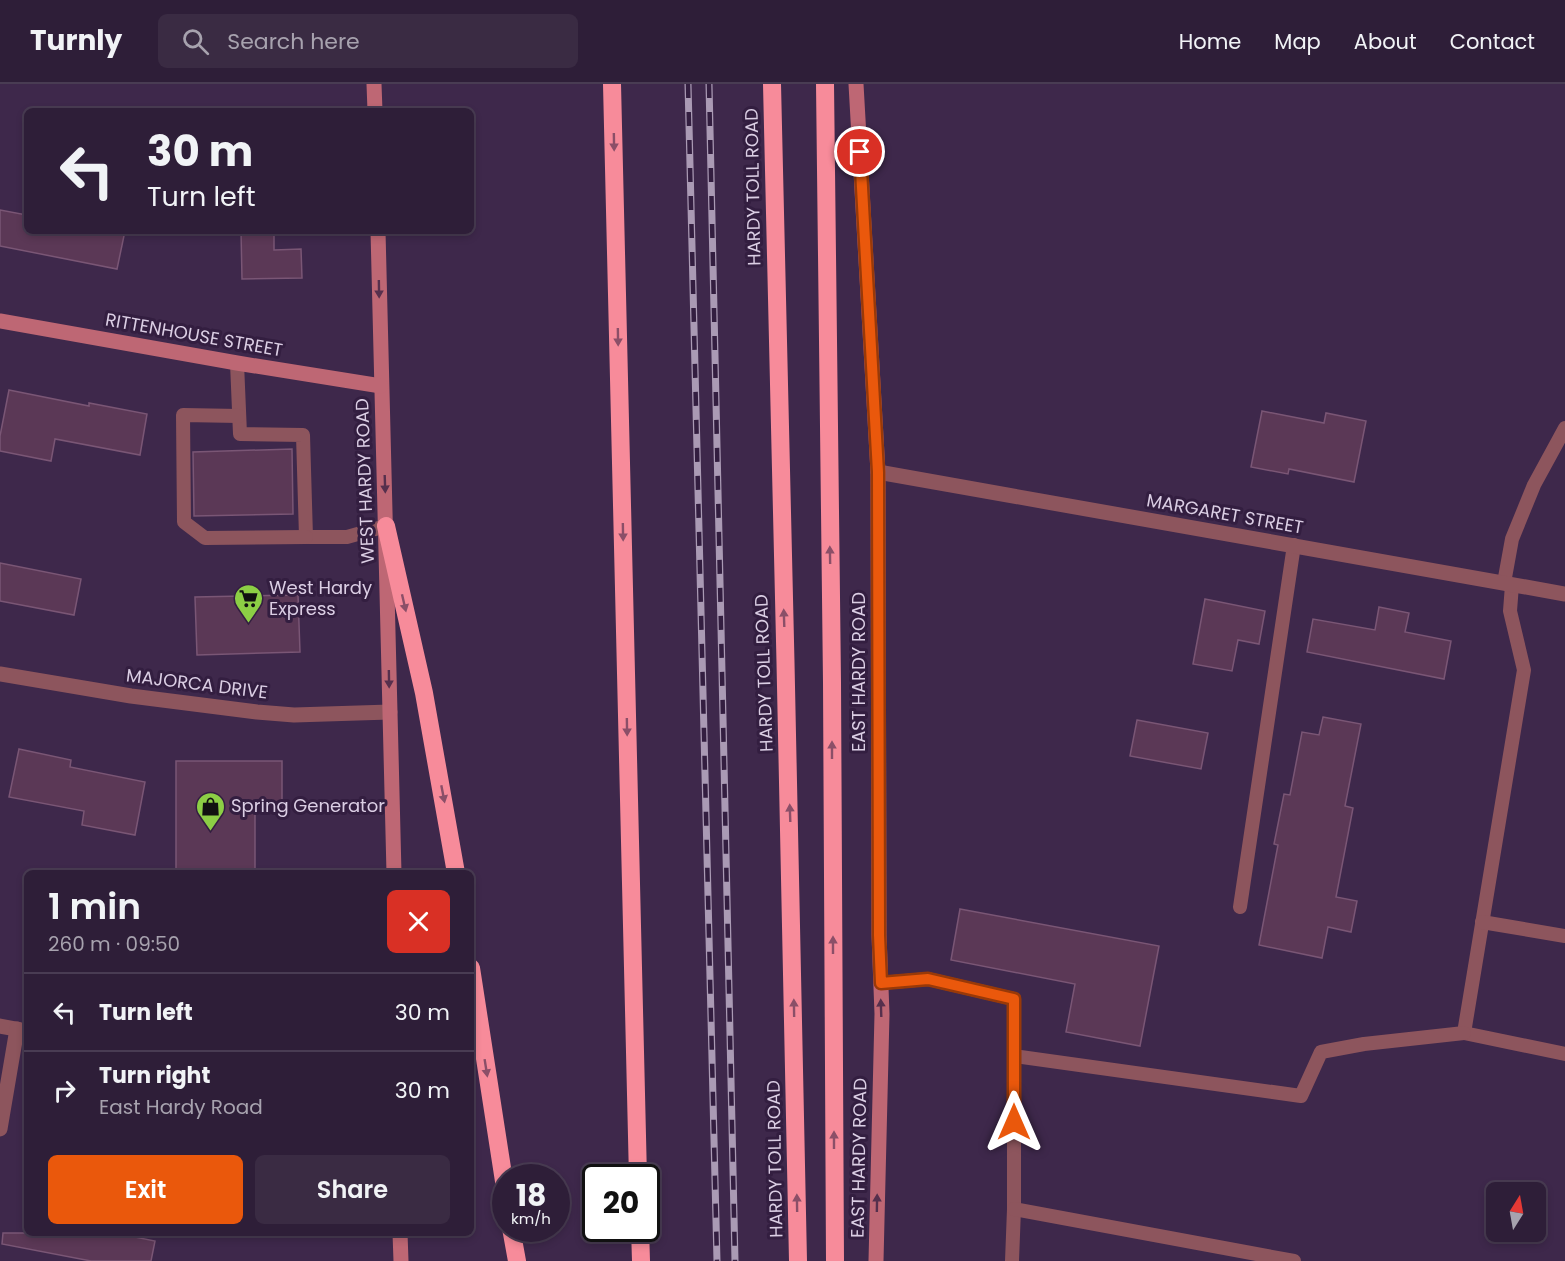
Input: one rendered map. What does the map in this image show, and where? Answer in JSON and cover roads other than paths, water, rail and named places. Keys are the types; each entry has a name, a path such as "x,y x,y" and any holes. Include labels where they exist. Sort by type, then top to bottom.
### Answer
{"highway":[{"path":"612,84 639,1164"},
{"name":"HARDY TOLL ROAD","path":"772,84 781,543 793,915 798,1261"},
{"path":"825,84 832,682 835,1261"},
{"path":"386,526 424,693 455,870"},
{"path":"474,987 501,1164"},
{"path":"514,1242 517,1261"},
{"path":"640,1242 641,1261"}],"main road":[{"path":"374,84 375,108"},
{"name":"EAST HARDY ROAD","path":"856,84 878,472 879,935 882,1014 876,1261"},
{"name":"WEST HARDY ROAD","path":"378,234 394,870"},
{"name":"RITTENHOUSE STREET","path":"0,321 381,386"},
{"path":"400,1236 401,1261"}],"street":[{"name":"MARGARET STREET","path":"878,472 1565,594"},
{"name":"MAJORCA DRIVE","path":"0,674 131,696 257,712 294,715 390,712"},
{"path":"0,1026 22,1030 0,1129"}],"lane":[{"path":"237,363 240,434 303,435 306,537"},
{"path":"239,416 183,415 184,522 205,538 347,537 386,526"},
{"path":"1464,1033 1524,670 1510,611 1508,584 1512,539 1534,485 1565,428"},
{"path":"1240,907 1294,545"},
{"path":"1482,922 1565,936"},
{"path":"881,983 928,979 1014,999 1012,1261"},
{"path":"1014,1056 1301,1096 1321,1052 1364,1044 1464,1033 1565,1054"},
{"path":"1014,1209 1294,1261"}],"railway":[{"path":"688,84 717,1261"},
{"path":"709,84 735,1261"}],"place":[{"name":"West Hardy Express","path":"248,624"},
{"name":"Spring Generator","path":"210,832"}]}
